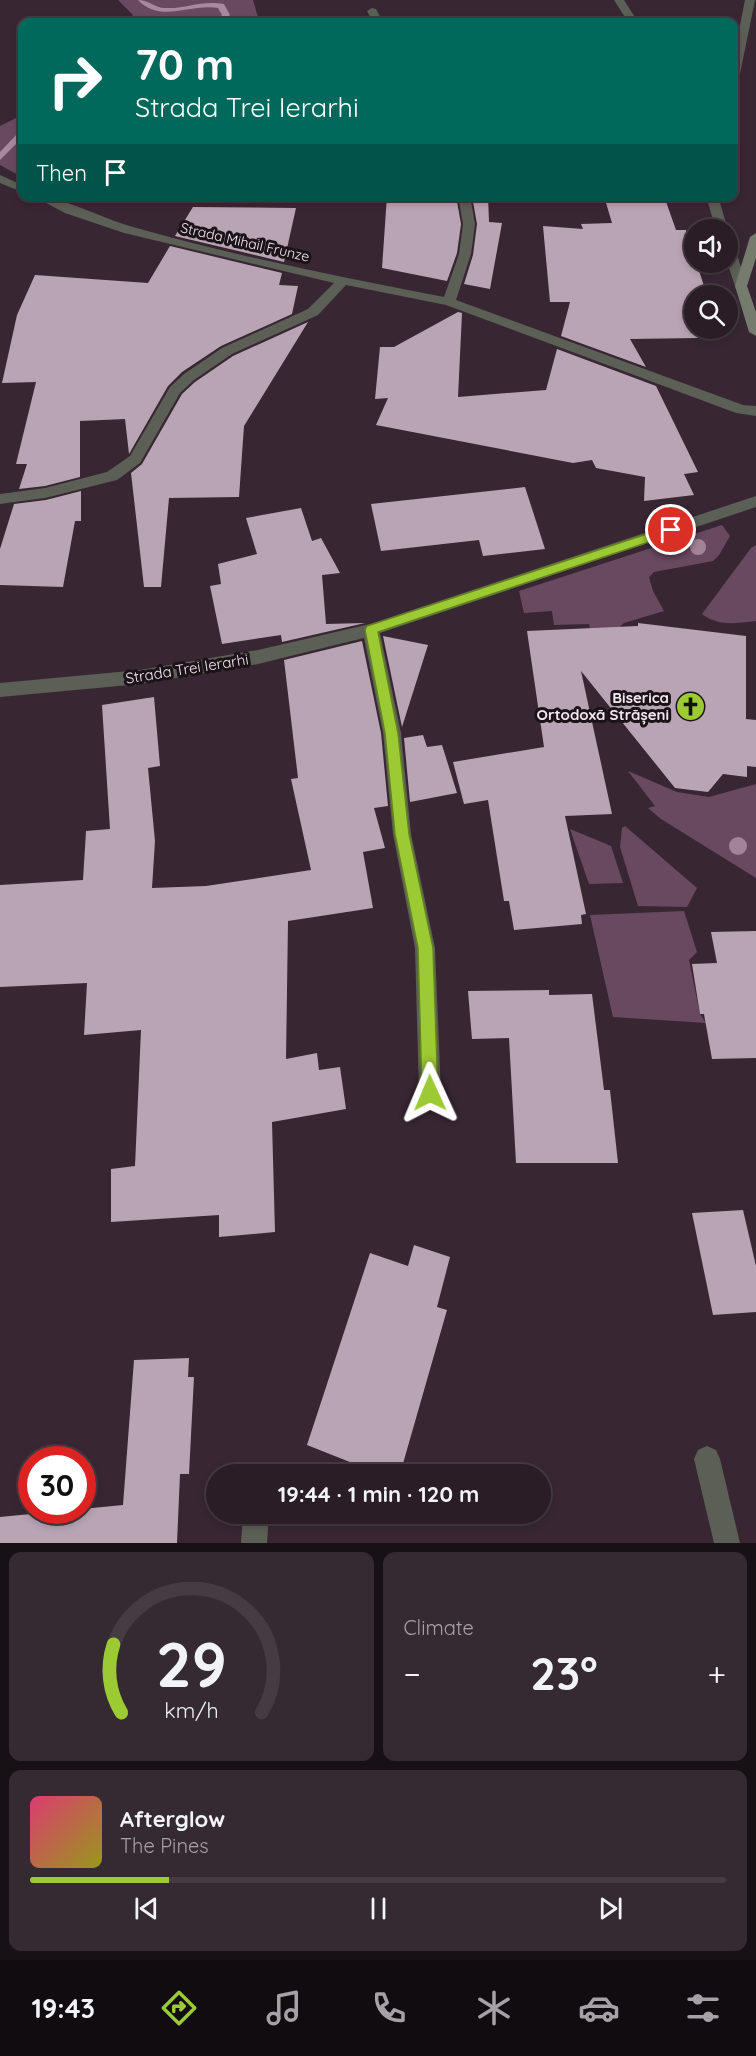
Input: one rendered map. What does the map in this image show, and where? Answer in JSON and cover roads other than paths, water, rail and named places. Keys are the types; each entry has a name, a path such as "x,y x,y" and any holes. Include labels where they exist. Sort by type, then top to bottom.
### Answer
{"main road":[{"path":"756,237 741,286 756,332"}],"street":[{"path":"619,0 630,18"},
{"path":"738,59 750,0"},
{"path":"372,11 376,18"},
{"path":"1,179 18,187"},
{"name":"Strada Mihail Frunze","path":"50,201 128,230 343,281 449,302 741,410 756,411"},
{"path":"449,302 465,254 469,224 465,201"},
{"path":"713,201 719,219"},
{"path":"737,273 741,286"},
{"path":"0,499 45,493 112,477 135,459 175,390 189,377 226,351 313,312 343,281"},
{"name":"Strada Trei Ierarhi","path":"0,690 140,677 258,657 371,630 756,501"},
{"path":"371,630 392,733 402,834 425,948 430,1093"},
{"path":"707,1459 727,1543"},
{"path":"254,1543 255,1524"}],"waterway":[{"path":"142,0 149,6 163,10 203,4 221,6 226,15 223,18"},
{"path":"0,157 18,138"}],"place":[{"name":"Biserica Ortodoxă Strășeni","path":"690,707"}]}
